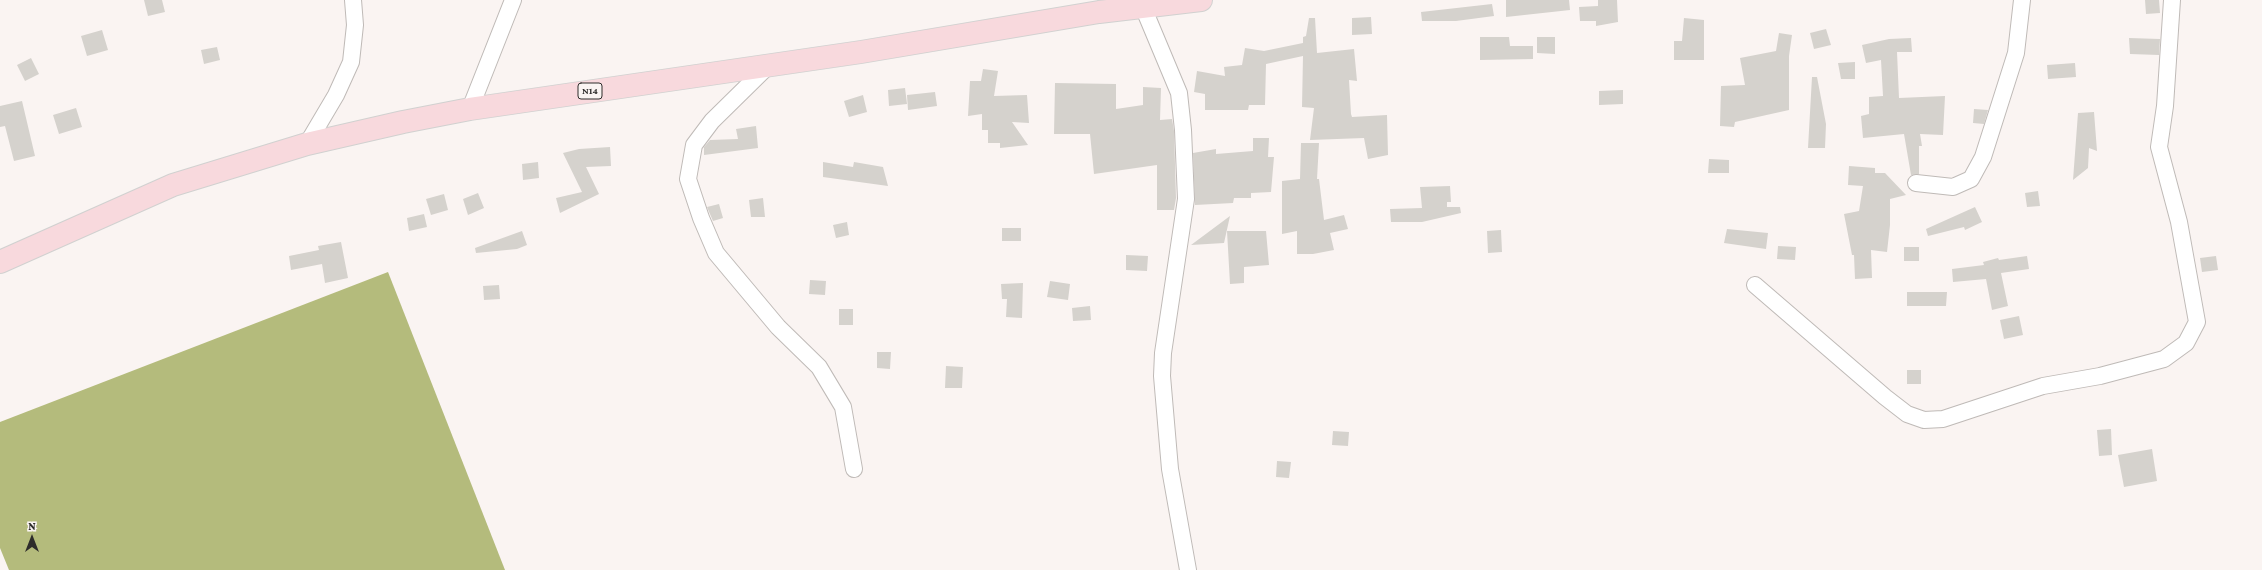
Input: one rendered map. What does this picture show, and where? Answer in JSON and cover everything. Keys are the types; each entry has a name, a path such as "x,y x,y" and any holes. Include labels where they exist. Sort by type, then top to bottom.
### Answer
{"main road":[{"name":"N14","path":"0,262 174,185 307,144 470,109 861,52 1098,6 1143,7 1167,2 1200,0"}],"street":[{"path":"307,144 336,95 351,62 355,25 353,0"},
{"path":"470,109 514,0"},
{"path":"1916,182 1953,187 1971,179 1974,174 1983,158 2016,53 2022,0"},
{"path":"1755,285 1885,397 1907,414 1924,420 1943,419 2043,386 2100,376 2164,359 2186,344 2197,322 2179,222 2159,147 2166,98 2172,0"},
{"path":"1143,7 1179,93 1183,130 1186,199 1163,353 1162,376 1170,469 1188,570"},
{"path":"770,65 712,121 694,145 688,179 700,218 716,253 778,328 818,367 843,407 854,469"}],"green space":[{"path":"388,272 505,570 9,570 0,548 0,422"}],"building":[{"path":"144,0 162,0 165,12 148,16"},
{"path":"1506,0 1569,0 1570,10 1506,17"},
{"path":"1598,0 1617,0 1618,22 1596,26 1596,21 1580,21 1579,7 1598,6"},
{"path":"2145,0 2159,0 2160,13 2146,14"},
{"path":"1492,4 1494,16 1456,21 1422,21 1421,12"},
{"path":"1371,17 1372,34 1352,35 1352,18"},
{"path":"1309,18 1315,18 1317,53 1354,49 1357,81 1349,80 1351,114 1352,117 1387,115 1388,155 1368,159 1364,138 1310,140 1314,108 1302,107 1303,56 1266,64 1265,105 1249,105 1248,110 1205,110 1205,94 1194,92 1197,71 1225,76 1224,67 1242,65 1245,48 1264,51 1303,43 1303,37 1306,36"},
{"path":"1684,18 1704,20 1704,60 1674,60 1674,41 1682,41"},
{"path":"1826,29 1831,45 1814,49 1810,33"},
{"path":"102,30 108,50 87,56 81,36"},
{"path":"1779,33 1792,35 1789,56 1789,110 1735,122 1734,127 1720,126 1721,86 1745,85 1740,58 1776,51"},
{"path":"1480,37 1509,37 1510,46 1533,46 1533,59 1480,60"},
{"path":"1537,37 1555,37 1555,54 1537,53"},
{"path":"1911,38 1912,52 1897,52 1899,98 1945,96 1943,135 1920,134 1922,146 1919,146 1919,174 1911,175 1904,134 1863,138 1861,116 1869,114 1869,97 1883,96 1881,60 1866,63 1862,45 1889,39"},
{"path":"2129,38 2160,39 2159,55 2130,54"},
{"path":"217,47 220,60 204,64 201,50"},
{"path":"31,58 39,74 25,81 17,65"},
{"path":"1855,62 1855,79 1841,79 1838,63"},
{"path":"2075,63 2076,77 2048,79 2047,65"},
{"path":"983,69 998,71 994,96 1027,95 1029,123 1012,122 1028,145 1000,148 1000,143 988,143 988,130 982,130 982,114 968,116 970,81 981,81"},
{"path":"1812,77 1817,77 1826,124 1825,148 1808,148"},
{"path":"1055,83 1116,84 1116,109 1143,105 1143,87 1161,88 1160,120 1172,119 1174,131 1176,198 1174,210 1157,210 1157,165 1094,174 1090,134 1054,134"},
{"path":"905,88 907,104 889,106 888,90"},
{"path":"1623,90 1623,104 1599,105 1599,91"},
{"path":"935,92 937,106 908,110 907,95"},
{"path":"863,95 867,112 849,117 844,101"},
{"path":"22,101 35,156 14,161 5,126 0,127 0,106"},
{"path":"76,108 82,127 59,134 53,115"},
{"path":"1974,109 1988,110 1984,124 1973,123"},
{"path":"2094,112 2097,151 2089,148 2088,168 2073,180 2078,113"},
{"path":"756,126 758,148 704,155 704,147 710,140 738,139 736,129"},
{"path":"1253,138 1269,138 1268,157 1274,157 1271,192 1251,193 1251,198 1234,198 1233,203 1195,205 1193,153 1216,149 1216,154 1253,151"},
{"path":"1301,143 1319,143 1317,179 1319,179 1324,220 1344,215 1348,229 1330,233 1334,250 1313,254 1297,254 1297,231 1282,234 1282,181 1300,179"},
{"path":"610,147 611,166 586,167 599,194 560,213 556,198 582,192 563,153 579,149"},
{"path":"1709,159 1729,160 1729,173 1708,173"},
{"path":"538,162 539,178 523,180 522,164"},
{"path":"823,162 853,167 854,162 883,167 888,186 823,177"},
{"path":"1849,166 1875,168 1875,173 1885,173 1906,195 1890,199 1890,225 1887,252 1871,250 1872,278 1855,279 1854,255 1852,255 1844,214 1859,211 1863,186 1848,185"},
{"path":"1450,186 1451,202 1447,202 1447,207 1460,207 1461,213 1422,222 1391,222 1390,209 1422,208 1420,187"},
{"path":"2038,191 2040,206 2027,207 2025,193"},
{"path":"478,193 484,208 468,215 463,199"},
{"path":"444,194 448,210 431,215 426,199"},
{"path":"763,198 765,217 751,217 749,200"},
{"path":"719,204 723,218 713,221 707,207"},
{"path":"1975,207 1982,222 1965,230 1964,227 1928,236 1926,229"},
{"path":"424,214 427,227 409,231 407,218"},
{"path":"1230,216 1224,243 1191,245"},
{"path":"847,222 849,235 836,238 833,225"},
{"path":"1002,228 1021,228 1021,241 1002,241"},
{"path":"1727,229 1768,233 1766,249 1724,243"},
{"path":"1501,230 1502,252 1488,253 1487,231"},
{"path":"522,231 527,245 517,249 476,253 475,248"},
{"path":"1227,231 1266,231 1269,265 1244,267 1244,283 1230,284"},
{"path":"341,242 348,278 325,283 322,264 291,270 289,256 319,250 318,246"},
{"path":"1778,246 1796,247 1795,260 1777,259"},
{"path":"1904,247 1919,247 1919,261 1904,261"},
{"path":"1126,255 1148,256 1147,271 1126,270"},
{"path":"2027,256 2029,269 2001,273 2008,306 1992,310 1986,279 1953,282 1952,269 1984,265 1983,262 1998,258 1999,260"},
{"path":"2216,256 2218,270 2202,272 2200,258"},
{"path":"810,280 826,281 825,295 809,294"},
{"path":"1050,281 1070,284 1068,300 1047,297"},
{"path":"1023,283 1022,318 1006,317 1007,299 1002,299 1001,284"},
{"path":"499,285 500,299 484,300 483,286"},
{"path":"1907,292 1947,292 1946,306 1907,306"},
{"path":"1090,306 1091,320 1073,321 1072,308"},
{"path":"839,309 853,309 853,325 839,325"},
{"path":"2019,316 2023,335 2004,339 2000,320"},
{"path":"877,352 891,352 890,369 877,368"},
{"path":"946,366 963,367 962,388 945,388"},
{"path":"1907,370 1921,370 1921,384 1907,384"},
{"path":"2111,429 2112,455 2099,456 2097,430"},
{"path":"1333,431 1349,432 1348,446 1332,445"},
{"path":"2152,449 2157,481 2124,487 2118,455"},
{"path":"1277,461 1291,462 1289,478 1276,477"}]}
